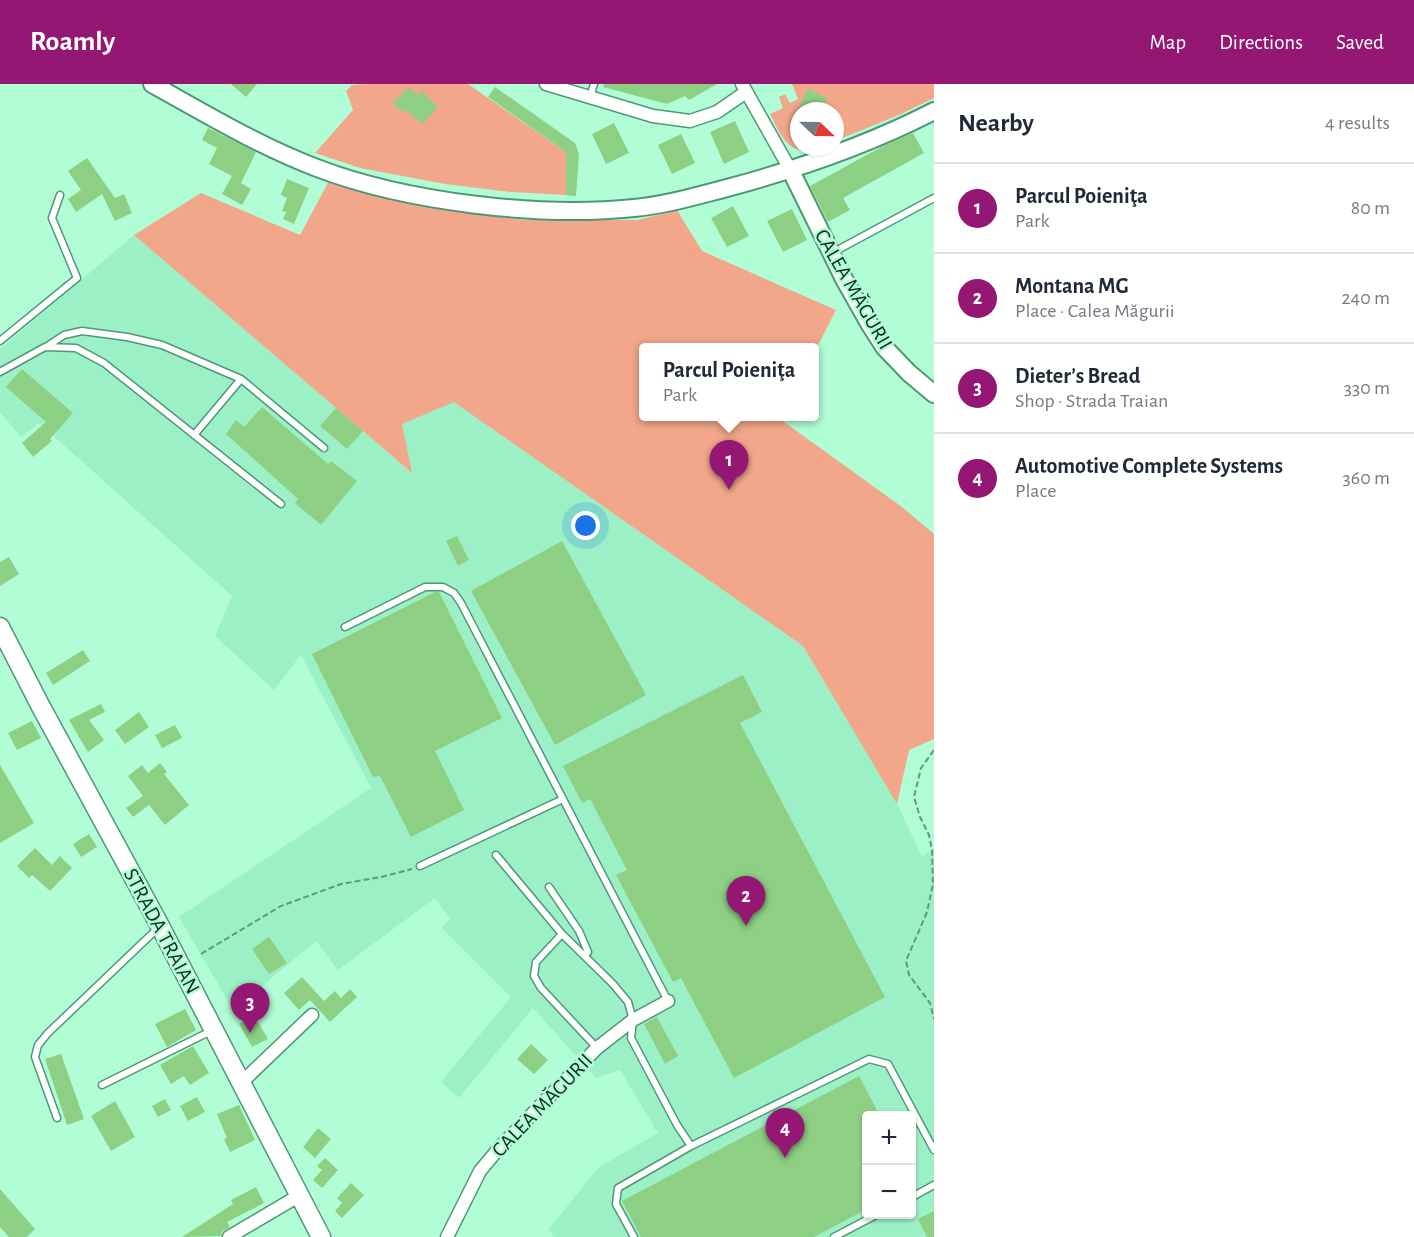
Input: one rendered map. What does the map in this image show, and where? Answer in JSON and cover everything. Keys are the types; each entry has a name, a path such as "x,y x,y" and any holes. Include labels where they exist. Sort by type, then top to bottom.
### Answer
{"main road":[{"path":"152,84 246,136 317,168 354,180 440,199 544,210 599,210 668,203 791,171 844,152 934,111"},
{"name":"CALEA MĂGURII","path":"791,171 849,288 884,347 909,373 934,394"},
{"name":"STRADA TRAIAN","path":"0,627 160,926 321,1237"}],"street":[{"path":"546,84 653,116 690,121 717,112 744,88 791,171"},
{"name":"CALEA MĂGURII","path":"447,1237 480,1171 500,1147 597,1048 633,1020 668,1001"},
{"path":"241,1083 312,1015"},
{"path":"229,1237 300,1195"}],"lane":[{"path":"590,98 594,84"},
{"path":"0,341 77,278 52,218 60,195"},
{"path":"832,254 934,198"},
{"path":"0,372 64,334 82,332 127,337 162,345 242,379 324,448"},
{"path":"45,347 76,348 104,363 281,504"},
{"path":"194,435 242,379"},
{"path":"345,627 425,587 444,587 454,592 668,1001"},
{"path":"420,866 563,799"},
{"path":"496,855 562,934 628,1002 633,1020 631,1038 677,1125 691,1146"},
{"path":"549,887 579,931 588,951 584,956"},
{"path":"57,1118 35,1057 38,1045 160,926"},
{"path":"562,934 536,962 534,976 541,988 597,1048"},
{"path":"102,1085 214,1030"},
{"path":"634,1237 616,1204 618,1188 691,1146 869,1059 888,1064 934,1150"},
{"path":"916,1195 934,1185"},
{"path":"834,1237 870,1219"}],"path":[{"path":"934,750 921,768 914,797 931,843 933,884 927,912 906,961 909,975 930,1003 934,1018"},
{"path":"201,954 281,906 341,884 381,878 420,866"}],"shaded area":[{"path":"468,84 566,152 566,195 511,192 445,184 360,168 315,153 353,110 346,91 352,85"},
{"path":"792,84 934,84 934,98 844,137 844,102 792,102 798,99"},
{"path":"785,94 790,103 790,145 783,138 770,114 783,108 779,97"},
{"path":"329,181 430,206 522,220 638,220 677,210 702,251 836,310 819,343 639,343 639,421 783,421 902,507 934,534 934,739 909,750 897,804 803,646 454,402 402,424 412,473 134,235 201,193 300,235"},
{"path":"134,235 411,472 402,424 453,401 803,646 897,804 922,856 934,849 934,1237 555,1237 548,1230 599,1167 658,1133 620,1070 596,1078 533,1008 459,1098 441,1082 511,997 442,928 450,919 435,898 338,970 316,941 233,1010 179,917 371,788 301,655 274,690 215,636 232,596 39,423 21,437 0,412 0,349"}],"building":[{"path":"231,84 257,84 246,97"},
{"path":"604,84 717,84 689,100 685,96 667,104 603,87"},
{"path":"409,87 417,95 422,91 438,107 422,124 406,110 402,112 393,103"},
{"path":"495,87 575,143 579,154 576,196 566,195 566,152 488,97"},
{"path":"808,89 827,98 825,102 802,102"},
{"path":"735,121 749,152 724,164 710,132"},
{"path":"614,123 629,153 606,164 592,134"},
{"path":"208,128 256,152 241,183 251,189 242,205 222,194 232,176 209,164 217,148 202,140"},
{"path":"913,133 924,153 843,198 850,210 828,222 810,186 885,145"},
{"path":"681,134 695,163 672,174 658,145"},
{"path":"87,158 115,198 124,194 132,213 115,221 102,194 76,212 68,199 81,190 68,171"},
{"path":"287,179 309,188 294,224 283,219 286,212 282,211 287,198 281,195"},
{"path":"733,206 749,236 727,247 711,218"},
{"path":"792,209 807,240 783,252 767,221"},
{"path":"22,369 73,413 50,439 52,441 33,457 22,443 46,422 6,387"},
{"path":"262,407 328,464 331,461 357,481 321,525 295,503 298,499 226,434 236,420 244,427"},
{"path":"336,408 363,431 347,449 320,426"},
{"path":"457,536 469,560 458,566 446,541"},
{"path":"562,541 646,695 555,745 471,591"},
{"path":"9,557 19,574 0,586 0,562"},
{"path":"439,592 502,718 435,751 464,810 411,837 380,776 373,777 312,654"},
{"path":"83,650 90,661 53,685 46,673"},
{"path":"743,675 762,712 740,723 885,997 734,1078 681,978 673,982 616,875 627,870 590,799 582,803 563,766"},
{"path":"101,704 105,712 89,720 104,740 88,752 69,720"},
{"path":"139,712 149,727 125,744 115,730"},
{"path":"32,721 41,738 17,750 8,733"},
{"path":"175,725 182,738 162,748 155,735"},
{"path":"160,763 167,772 164,774 189,805 165,825 149,805 133,817 126,808 143,796 128,776 142,765 148,773"},
{"path":"0,765 34,823 0,843"},
{"path":"89,834 97,847 81,857 73,844"},
{"path":"35,848 52,865 60,856 72,868 50,891 32,875 29,878 17,866"},
{"path":"269,937 287,963 269,974 252,949"},
{"path":"302,977 324,1001 335,991 341,998 350,989 357,997 330,1022 310,1000 299,1010 284,993"},
{"path":"185,1009 196,1030 167,1047 155,1024"},
{"path":"254,1015 268,1039 252,1047 239,1024"},
{"path":"657,1017 678,1056 665,1064 644,1024"},
{"path":"531,1044 548,1060 534,1074 517,1059"},
{"path":"193,1046 209,1073 190,1085 184,1076 171,1084 160,1065"},
{"path":"61,1054 84,1119 67,1125 45,1059"},
{"path":"859,1076 877,1111 862,1111 862,1212 814,1237 641,1237 622,1201"},
{"path":"197,1097 205,1112 188,1121 180,1106"},
{"path":"165,1099 171,1110 158,1117 152,1106"},
{"path":"115,1101 135,1137 111,1151 91,1116"},
{"path":"239,1105 255,1140 230,1152 217,1114"},
{"path":"318,1128 331,1139 315,1158 303,1147"},
{"path":"325,1158 338,1170 322,1188 313,1180 322,1170 317,1166"},
{"path":"351,1183 364,1195 342,1218 335,1211 342,1203 337,1198"},
{"path":"256,1187 264,1203 227,1222 230,1227 222,1232 221,1236 182,1237 233,1204 231,1200"},
{"path":"0,1189 35,1229 27,1237 9,1237 0,1227"},
{"path":"934,1211 934,1237 927,1237 918,1219"}],"place":[{"name":"Parcul Poieniţa","path":"729,490"},
{"name":"Montana MG","path":"746,926"},
{"name":"Dieter’s Bread","path":"250,1033"},
{"name":"Automotive Complete Systems","path":"785,1158"}]}
